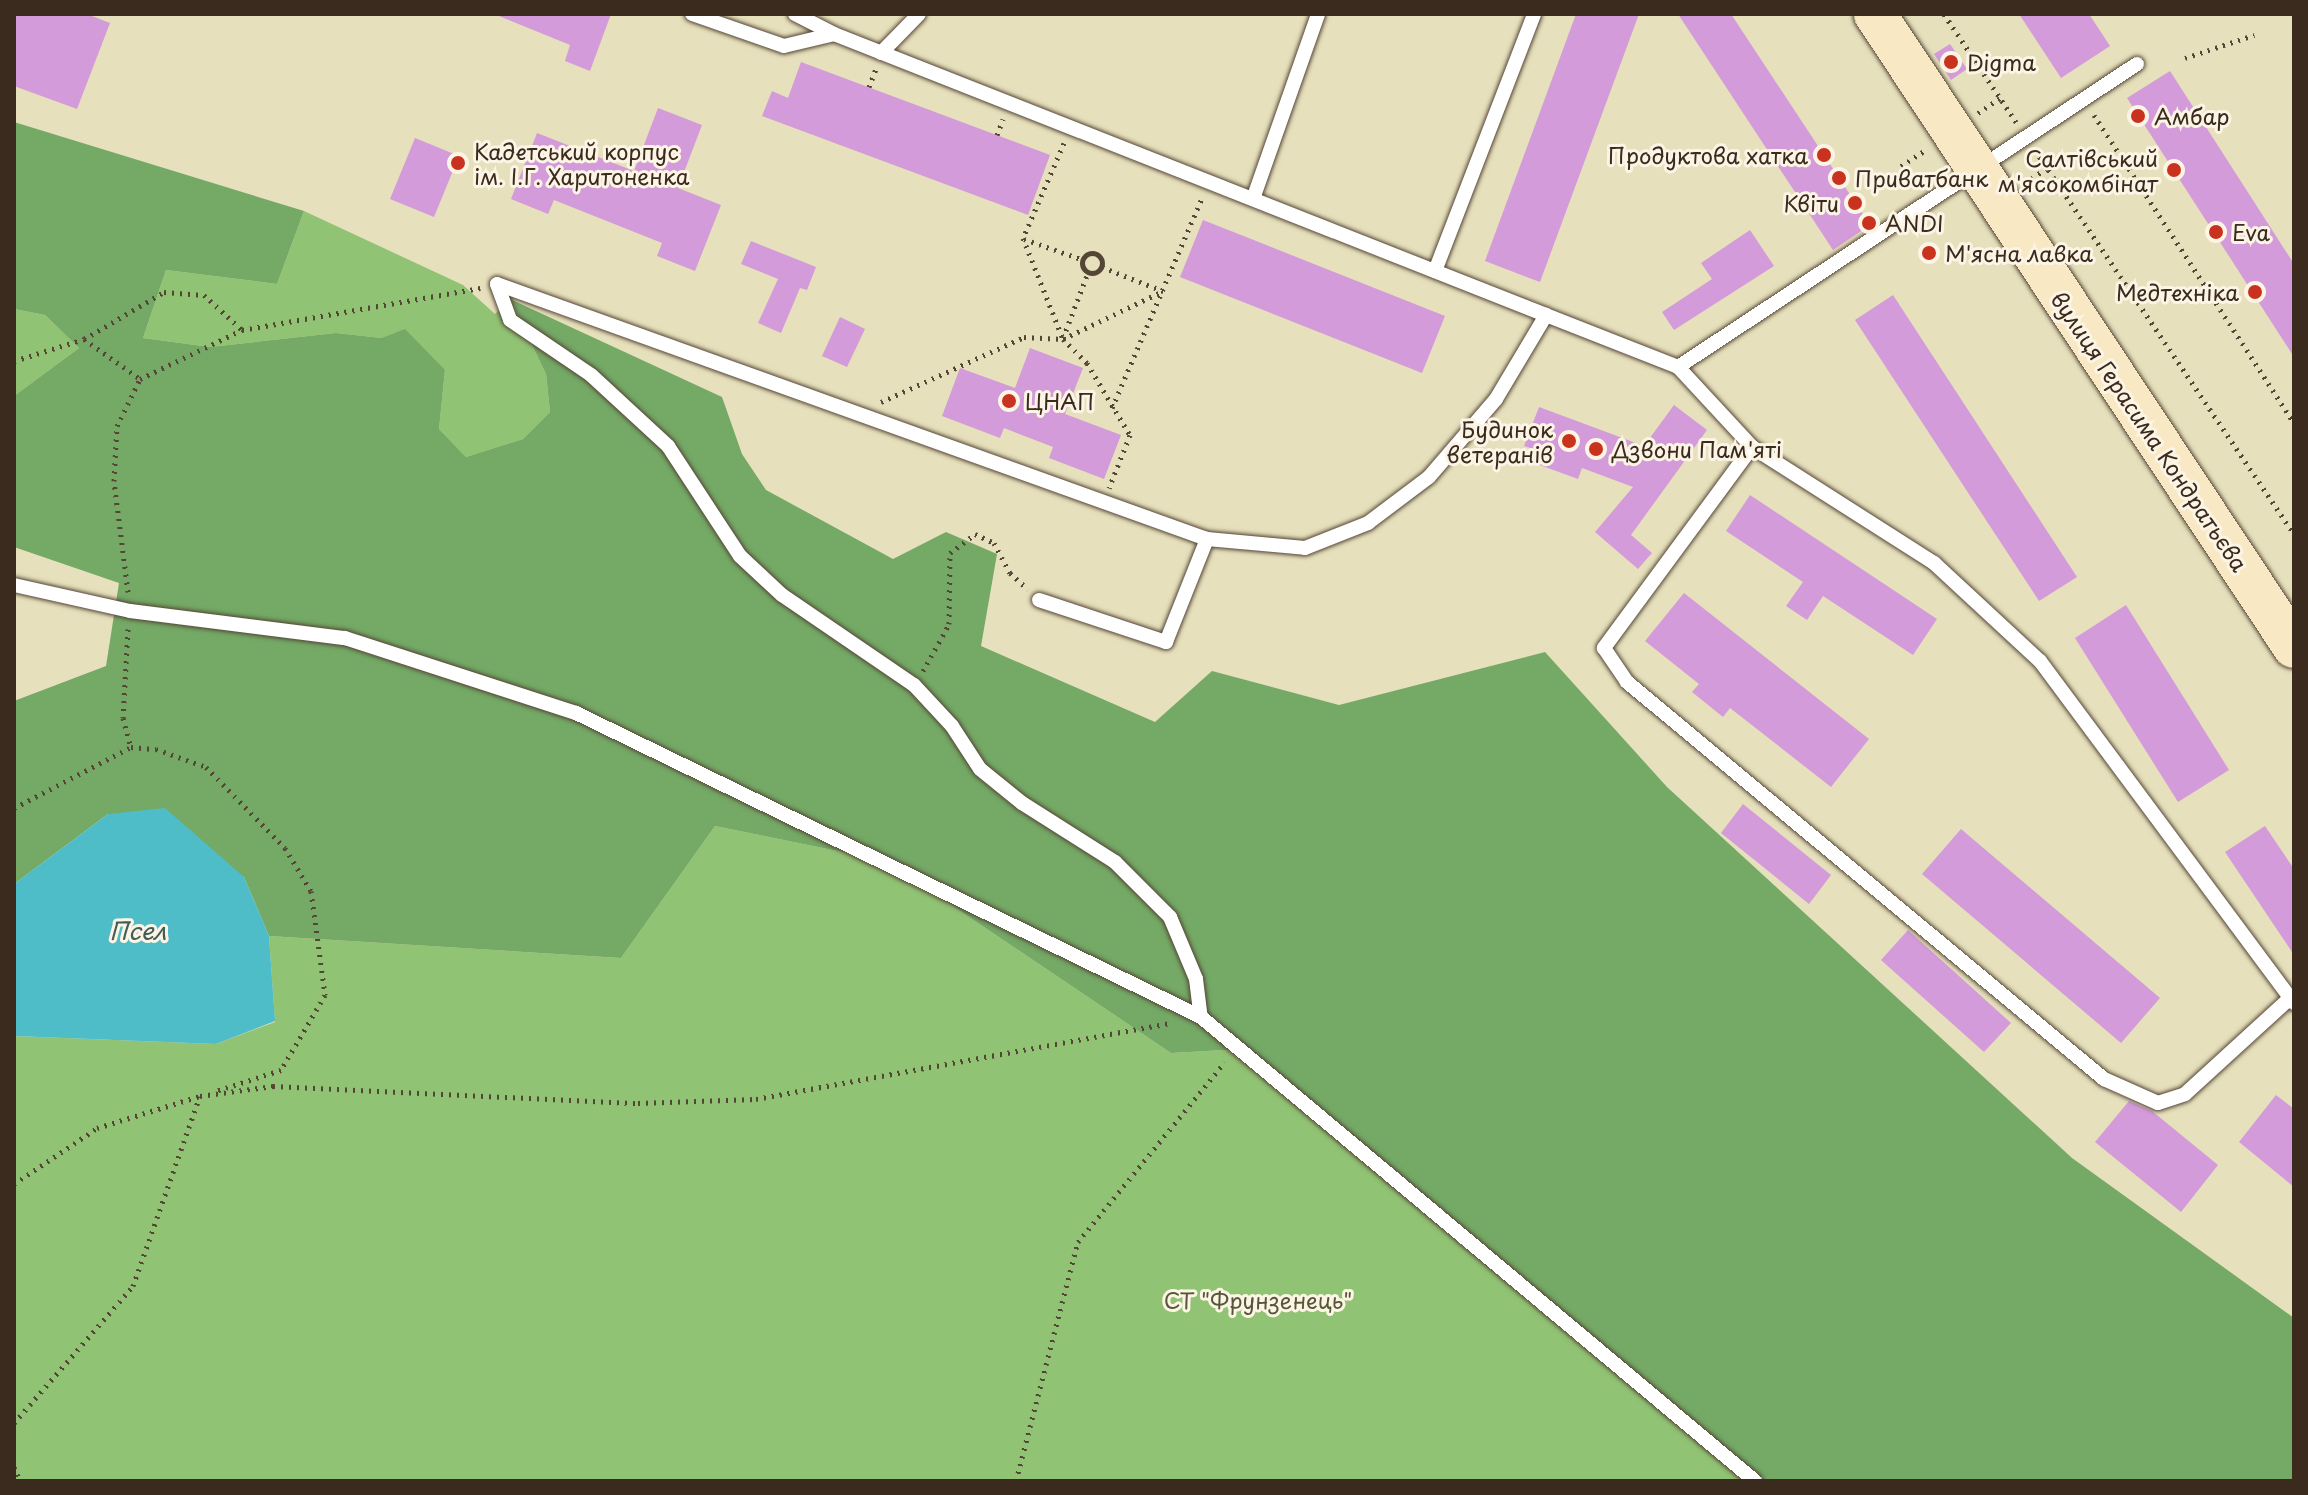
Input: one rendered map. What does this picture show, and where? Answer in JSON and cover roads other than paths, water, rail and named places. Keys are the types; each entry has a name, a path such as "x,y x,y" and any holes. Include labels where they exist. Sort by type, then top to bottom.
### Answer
{"main road":[{"name":"вулиця Герасима Кондратьєва","path":"1875,14 1975,171 2294,647"}],"lane":[{"path":"692,14 784,46 834,34"},
{"path":"795,14 881,53 1678,367 1752,447 1934,563 2040,661 2292,1000 2185,1094 2158,1103 2104,1079 1627,682 1604,648 1752,447"},
{"path":"881,53 919,14"},
{"path":"1253,199 1318,14"},
{"path":"1435,271 1534,14"},
{"path":"1678,367 2137,64"},
{"path":"1201,1017 1196,979 1170,917 1115,862 1022,803 980,769 952,726 914,685 782,595 740,556 668,446 591,375 510,320 497,284 1207,539 1305,548 1368,523 1429,477 1477,421 1546,315"},
{"path":"1039,600 1166,642 1207,539"},
{"path":"14,585 130,611 345,638 576,713 1201,1017 1238,1045 1466,1244 1755,1481"}],"water":[{"name":"Псел","path":"165,808 244,877 269,936 275,1021 216,1044 14,1036 14,884 108,814"}],"place":[{"name":"Digma","path":"1951,62"},
{"name":"Амбар","path":"2138,116"},
{"name":"Продуктова хатка","path":"1824,155"},
{"name":"Кадетський корпус ім. І.Г. Харитоненка","path":"458,163"},
{"name":"Салтівський м'ясокомбінат","path":"2174,170"},
{"name":"Приватбанк","path":"1839,178"},
{"name":"Квіти","path":"1855,203"},
{"name":"ANDI","path":"1869,223"},
{"name":"Eva","path":"2216,232"},
{"name":"М'ясна лавка","path":"1929,253"},
{"name":"Медтехніка","path":"2255,292"},
{"name":"ЦНАП","path":"1009,401"},
{"name":"Будинок ветеранів","path":"1569,441"},
{"name":"Дзвони Пам'яті","path":"1596,449"}],"park label":[{"name":"СТ \"Фрунзенець\"","path":"1258,1300"}]}
